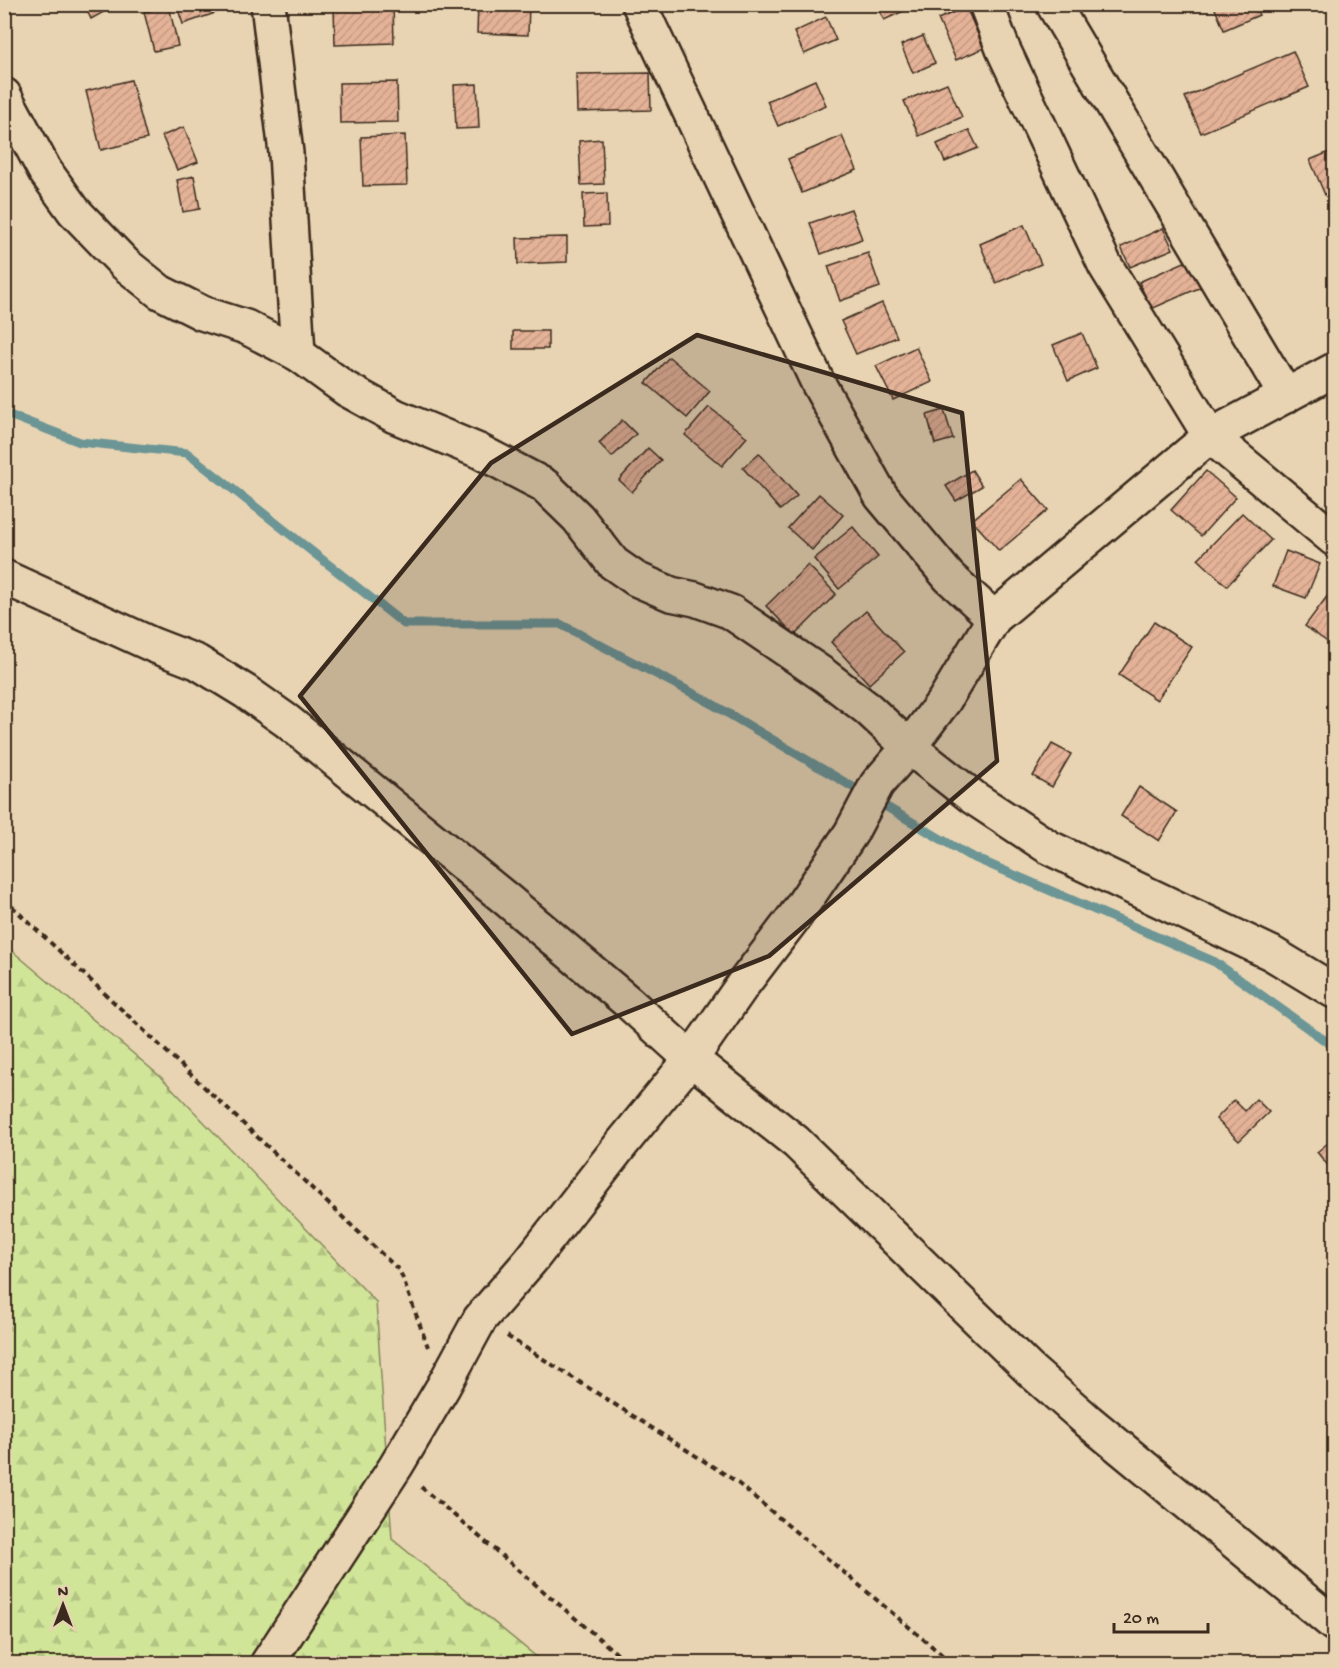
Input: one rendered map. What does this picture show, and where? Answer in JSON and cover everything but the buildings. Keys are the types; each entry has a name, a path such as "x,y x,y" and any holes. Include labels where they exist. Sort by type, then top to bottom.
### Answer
{"street":[{"path":"268,4 286,153 298,354"},
{"path":"639,4 818,383 881,496 949,577 994,618"},
{"path":"986,4 1003,49 1105,265 1210,436 1335,539"},
{"path":"1053,4 1286,396"},
{"path":"4,95 51,179 74,211 125,264 160,292 202,313 246,327 298,354 346,389 395,416 479,451 544,485 578,518 613,563 636,579 671,594 695,599 731,612 825,676 974,798 1050,848 1271,953 1335,991"},
{"path":"267,1664 396,1466 443,1387 480,1318 531,1260 691,1059 744,983 795,916 851,833 877,784 944,701 994,618 1210,436 1335,370"},
{"path":"4,577 153,645 197,662 246,692 286,721 405,816 628,1002 691,1059 796,1142 1030,1370 1088,1421 1335,1623"}],"path":[{"path":"4,898 400,1271 443,1387"},
{"path":"480,1318 734,1480 953,1664"},
{"path":"396,1466 629,1664"}],"highlighted area":[{"path":"697,335 962,413 997,761 769,956 572,1034 300,696 491,463"}],"green space":[{"path":"4,944 162,1078 376,1302 392,1539 544,1663 5,1663"}],"waterway":[{"path":"4,413 80,442 187,453 404,624 560,624 702,698 968,855 1215,962 1334,1047"}]}
